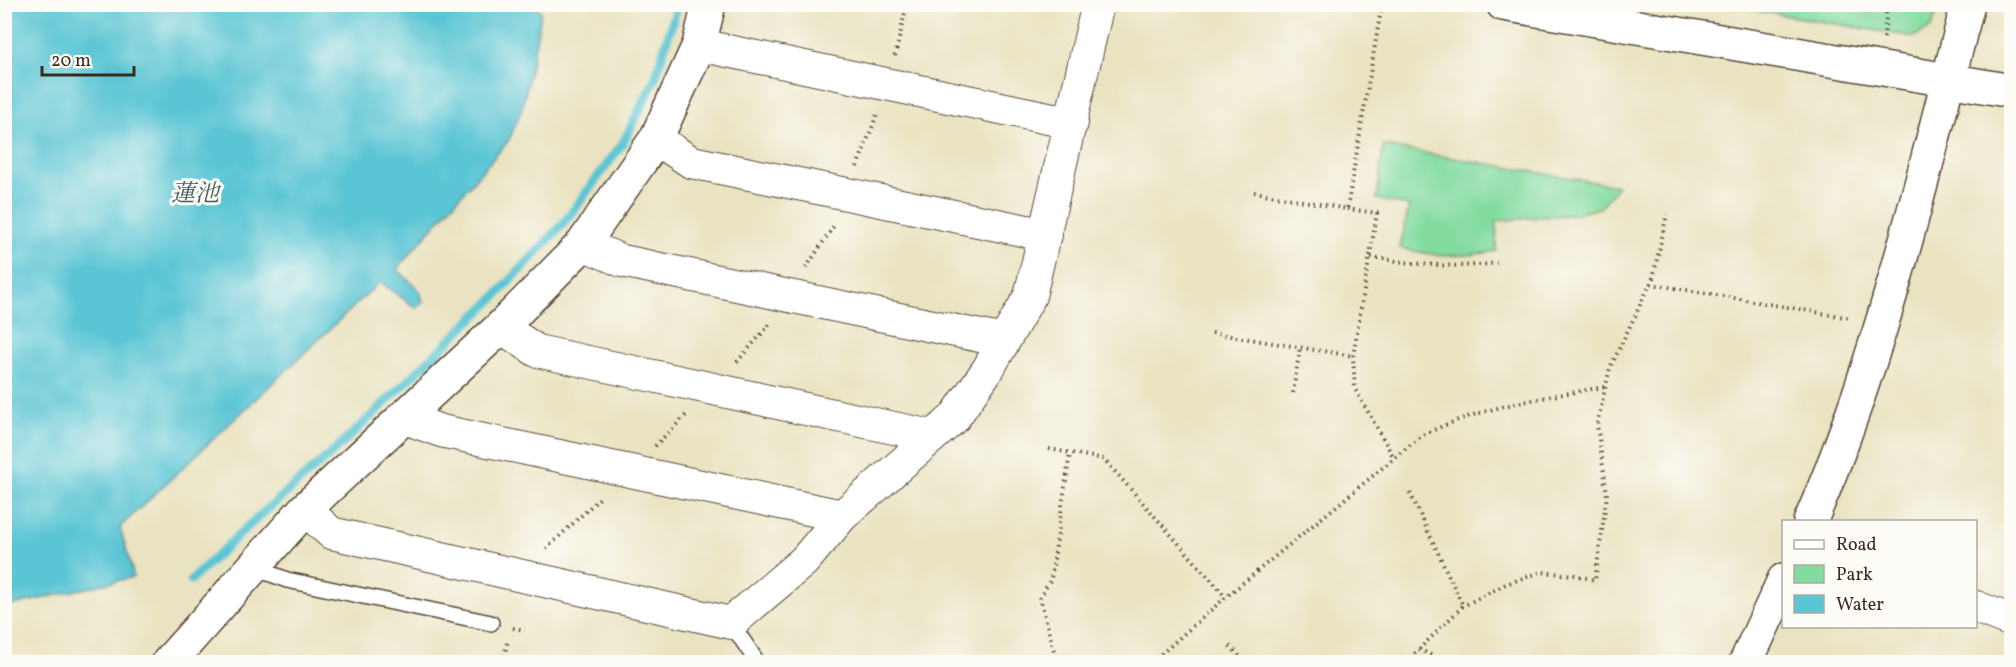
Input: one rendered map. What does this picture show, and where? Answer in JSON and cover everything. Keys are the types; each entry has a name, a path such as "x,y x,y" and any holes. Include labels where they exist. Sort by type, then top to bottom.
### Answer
{"street":[{"path":"169,663 305,509 501,327 583,244 656,139 699,45 709,4"},
{"path":"305,509 331,534 731,623 804,561 842,516 954,418 988,369 1030,296 1098,4"},
{"path":"1503,4 2012,92"},
{"path":"1811,520 1829,478 1881,322 1968,4"},
{"path":"699,45 1072,123"},
{"path":"656,139 691,162 1046,235"},
{"path":"583,244 622,261 1004,341"},
{"path":"501,327 537,351 931,436"},
{"path":"402,417 441,431 842,516"},
{"path":"1746,663 1782,584"},
{"path":"1977,607 2012,621"}],"lane":[{"path":"253,567 287,580 491,623"},
{"path":"731,623 757,663"}],"path":[{"path":"1347,209 1382,4"},
{"path":"1254,192 1377,213 1353,356 1355,389 1393,456"},
{"path":"518,576 713,389 790,297 836,222 847,194"},
{"path":"1406,663 1463,606 1506,584 1541,572 1574,574 1595,580 1607,495 1597,424 1604,387 1610,368 1651,285 1667,214"},
{"path":"1371,257 1410,263 1469,267 1497,263"},
{"path":"1651,285 1881,322"},
{"path":"1212,333 1353,356"},
{"path":"1293,393 1300,347"},
{"path":"1152,663 1226,597 1393,456 1421,436 1444,424 1509,404 1604,387"},
{"path":"1049,449 1104,459 1226,597"},
{"path":"1057,663 1040,598 1051,579 1070,453"},
{"path":"1410,494 1463,606"},
{"path":"503,663 510,627"},
{"path":"1230,646 1245,663"},
{"path":"1419,649 1444,663"}],"green space":[{"path":"1939,4 1932,27 1914,37 1723,5"},
{"path":"1383,146 1618,186 1600,208 1575,214 1497,221 1496,251 1459,256 1425,253 1400,248 1409,206 1377,199"}],"water":[{"name":"蓮池","path":"534,4 541,11 540,21 522,109 509,140 397,269 420,291 423,302 416,308 380,282 120,527 134,577 5,607 5,5"}],"waterway":[{"path":"191,580 344,442 494,298 563,224 623,143 655,79 678,4"}]}
